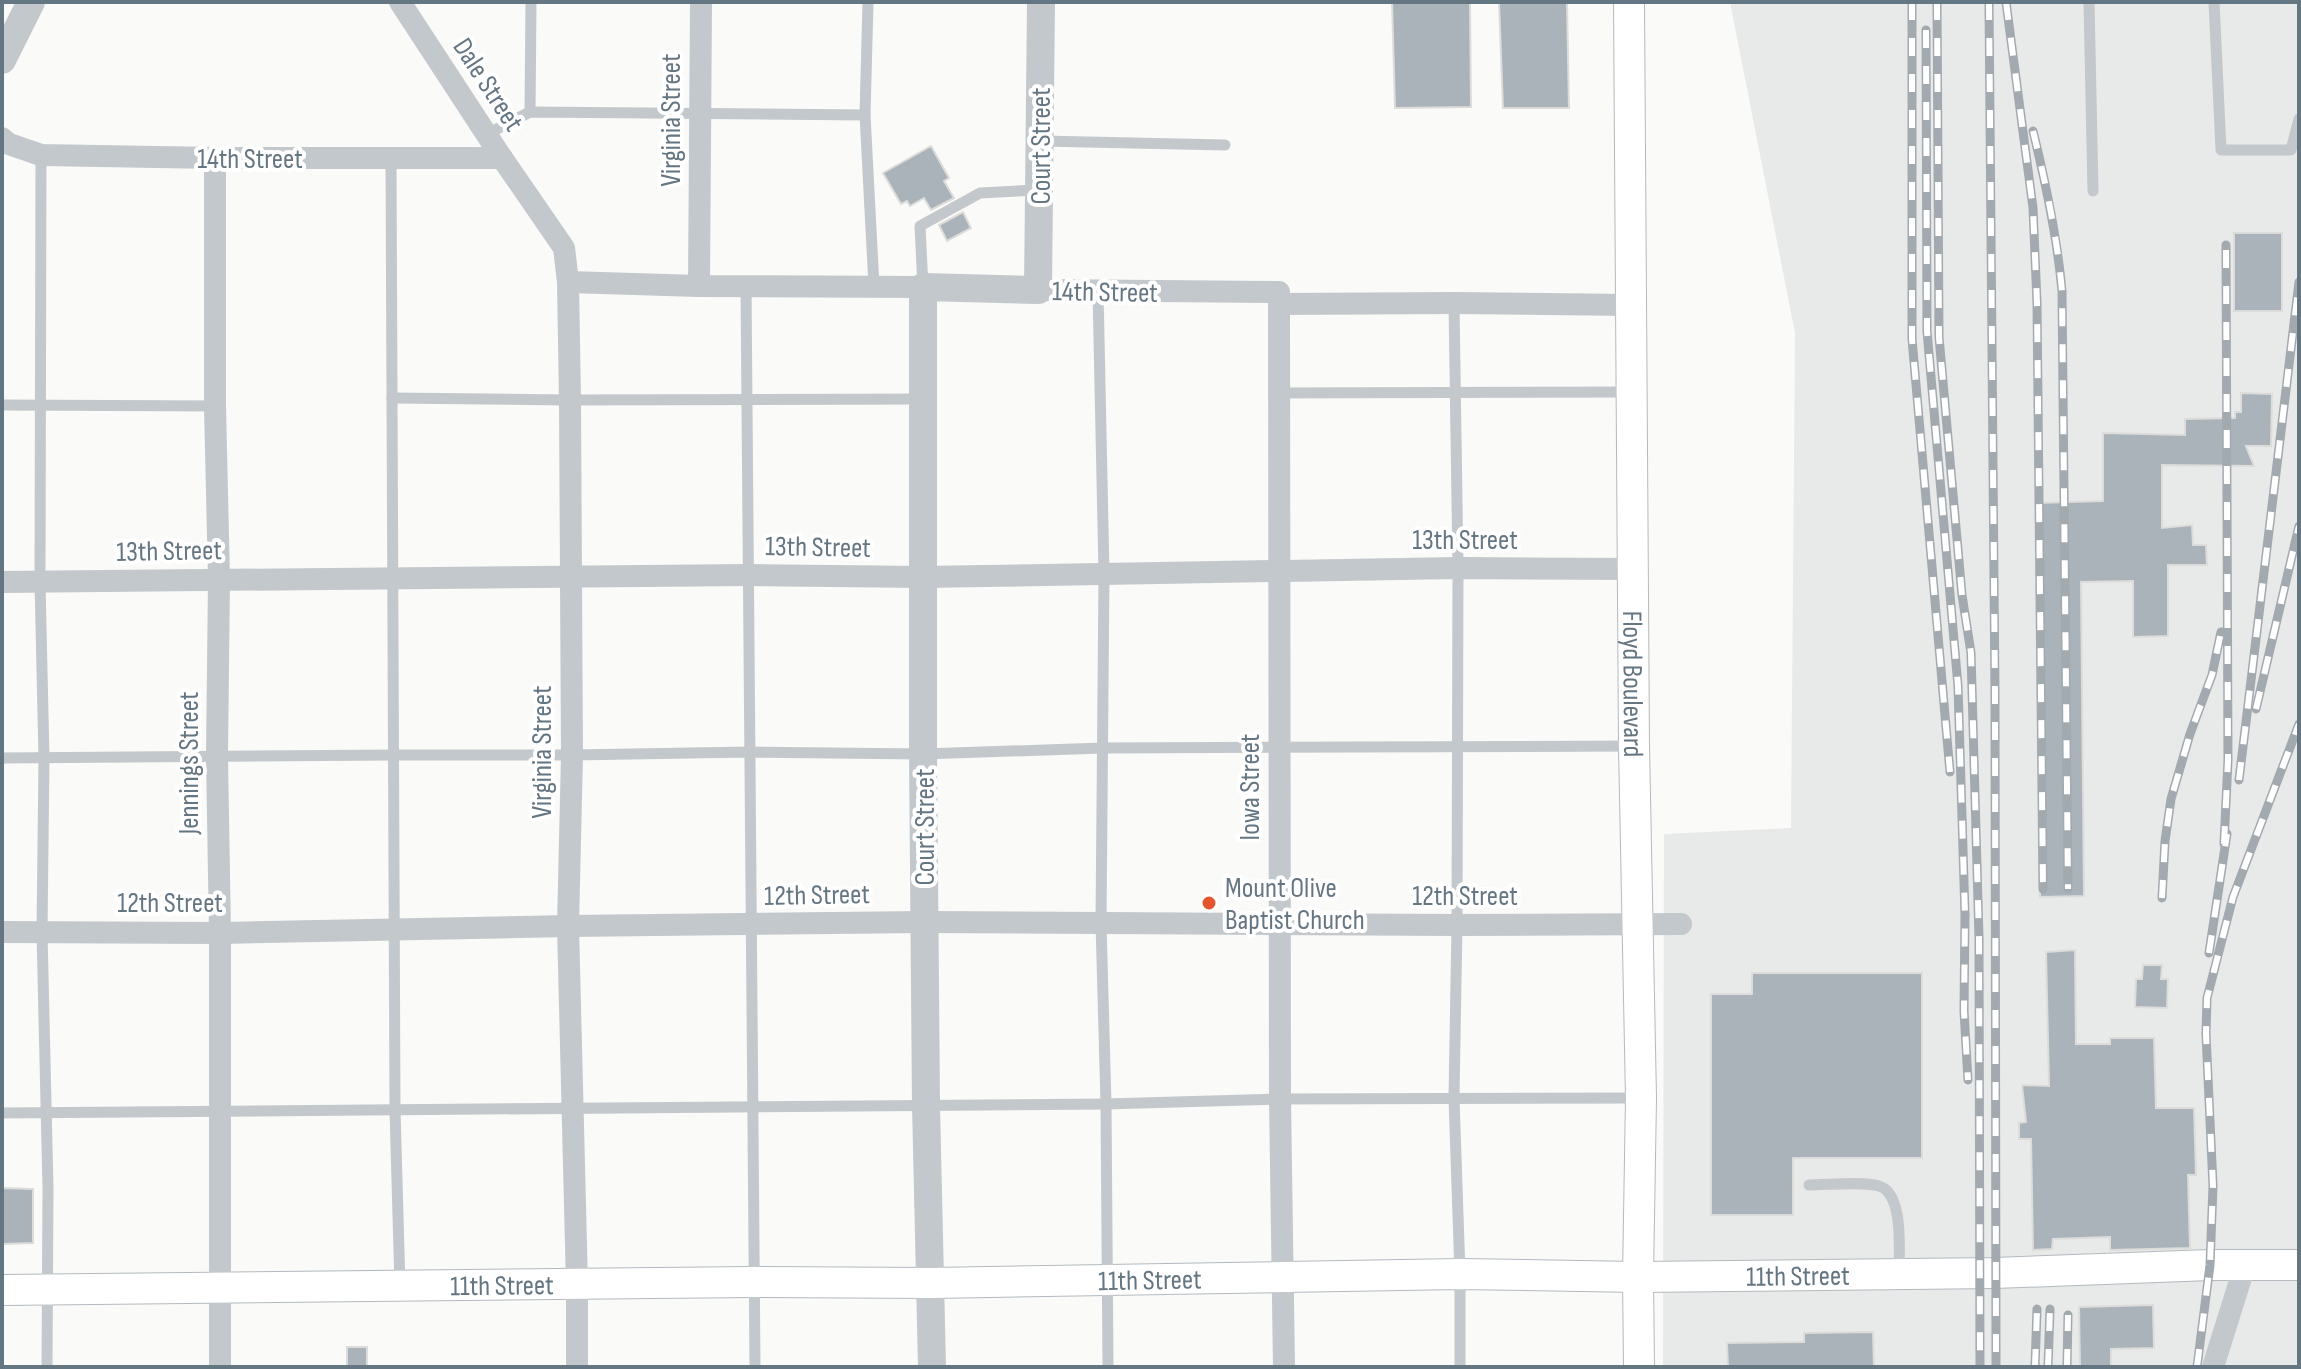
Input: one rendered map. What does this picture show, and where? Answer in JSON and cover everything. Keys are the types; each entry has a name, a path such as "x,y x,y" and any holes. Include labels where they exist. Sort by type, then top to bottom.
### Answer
{"main road":[{"name":"Floyd Boulevard","path":"1629,2 1634,746 1641,1098 1639,1367"},
{"name":"11th Street","path":"2,1290 931,1283 1460,1274 1638,1277 2299,1265"}],"street":[{"path":"2,60 31,2"},
{"name":"Dale Street","path":"400,2 502,158"},
{"name":"Virginia Street","path":"699,286 701,2"},
{"name":"Court Street","path":"1038,290 1041,2"},
{"name":"14th Street","path":"2,138 9,144 41,155 502,158"},
{"name":"Jennings Street","path":"215,158 220,1367"},
{"name":"Virginia Street","path":"502,158 564,248 568,282 572,755 568,926 577,1367"},
{"name":"14th Street","path":"568,282 1279,292 1279,304 1630,305"},
{"name":"Court Street","path":"923,287 923,754 932,1367"},
{"name":"Iowa Street","path":"1279,304 1280,1099 1284,1367"},
{"name":"13th Street","path":"2,582 1633,569"},
{"name":"12th Street","path":"2,932 220,933 925,922 1681,924"},
{"path":"2213,1367 2245,1265"}],"lane":[{"path":"530,112 531,2"},
{"path":"868,2 865,115 874,286"},
{"path":"2089,2 2093,191"},
{"path":"2214,2 2221,150 2291,150 2299,119"},
{"path":"487,134 530,112 865,115"},
{"path":"1040,141 1225,145"},
{"path":"41,155 39,405 44,758 42,932 48,1188 47,1367"},
{"path":"391,158 395,1110 400,1286"},
{"path":"923,287 920,226 980,193 1040,190"},
{"path":"746,286 755,1367"},
{"path":"1098,291 1104,573 1101,923 1108,1367"},
{"path":"1454,303 1458,568 1454,1098 1460,1367"},
{"path":"1279,393 1631,392"},
{"path":"392,398 924,399"},
{"path":"2,405 215,406"},
{"path":"2,758 749,752 923,754 1103,748 1634,746"},
{"path":"2,1113 1641,1098"},
{"path":"1809,1185 1877,1185 1888,1190 1896,1211 1900,1274"}],"shaded area":[{"path":"1730,2 2299,2 2299,1367 1663,1367 1664,834 1791,828 1795,333"}],"building":[{"path":"1392,2 1470,2 1471,107 1395,108"},
{"path":"1499,2 1567,2 1569,108 1503,108"},
{"path":"931,146 949,178 944,181 954,198 931,210 924,198 910,206 907,201 901,204 883,173"},
{"path":"963,212 971,228 947,241 939,225"},
{"path":"2234,233 2282,233 2282,311 2234,311"},
{"path":"2241,393 2272,394 2271,446 2246,446 2254,466 2162,465 2162,528 2192,525 2193,545 2206,545 2207,565 2168,565 2168,636 2133,637 2133,581 2081,582 2084,896 2040,897 2036,503 2103,501 2103,433 2185,435 2185,419 2235,418 2235,412 2241,412"},
{"path":"2075,950 2076,1044 2110,1044 2110,1038 2154,1038 2156,1108 2194,1108 2196,1175 2188,1175 2190,1248 2110,1250 2110,1237 2053,1239 2052,1249 2033,1250 2031,1139 2019,1139 2019,1123 2026,1122 2022,1085 2049,1086 2046,952"},
{"path":"2143,965 2162,965 2161,979 2168,979 2167,1008 2135,1007 2136,979 2142,979"},
{"path":"1752,973 1922,973 1922,1158 1793,1158 1793,1215 1711,1215 1711,994 1752,994"},
{"path":"2,1188 33,1189 33,1243 2,1244"},
{"path":"2153,1305 2154,1348 2111,1349 2111,1366 2080,1366 2079,1307"},
{"path":"1873,1332 1874,1367 1728,1367 1727,1343 1804,1342 1804,1333"},
{"path":"347,1347 367,1347 367,1367 347,1367"}],"railway":[{"path":"1912,2 1912,339 1950,772"},
{"path":"1937,2 1939,337 1962,595 1971,653 1979,938 1980,1367"},
{"path":"1989,2 1995,695 1996,1367"},
{"path":"2006,2 2033,208 2037,303 2043,889"},
{"path":"1926,30 1927,331 1958,686 1968,1080"},
{"path":"2033,131 2050,210 2062,291 2068,889"},
{"path":"2224,844 2228,760 2226,245"},
{"path":"2239,780 2299,282"},
{"path":"2256,709 2299,526"},
{"path":"2162,898 2171,799 2212,675 2221,632"},
{"path":"2197,1367 2210,1265 2213,1186 2207,998 2233,897 2299,724"},
{"path":"2209,953 2227,834"},
{"path":"2035,1367 2037,1309"},
{"path":"2048,1367 2050,1309"},
{"path":"2067,1367 2068,1315"}],"place":[{"name":"Mount Olive Baptist Church","path":"1209,903"}]}
